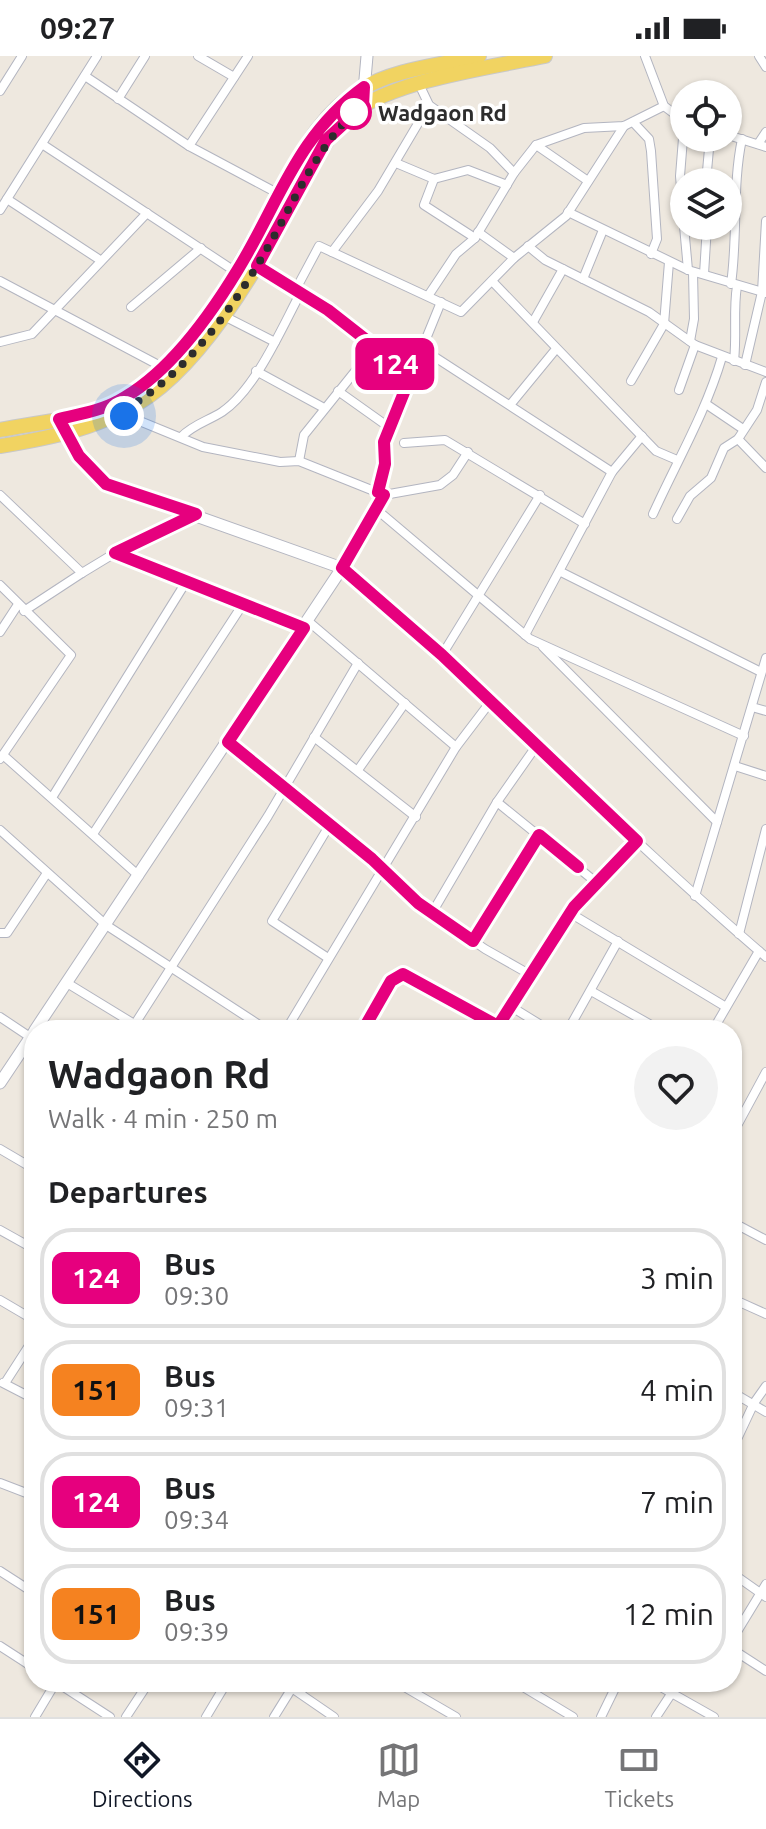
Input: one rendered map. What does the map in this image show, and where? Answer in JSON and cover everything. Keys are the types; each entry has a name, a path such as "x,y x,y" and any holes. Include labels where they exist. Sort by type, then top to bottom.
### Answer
{"main road":[{"path":"0,446 64,434 119,413 149,396 237,273 313,133 338,105 364,87 479,56"},
{"path":"0,430 59,419 120,400 168,370 222,315 257,266 326,140 363,106 419,84 545,56"}],"street":[{"path":"0,210 97,56"},
{"path":"118,99 145,56"},
{"path":"198,56 234,77"},
{"path":"189,146 248,56"},
{"path":"363,106 367,56"},
{"path":"645,56 664,106 670,111"},
{"path":"759,56 766,67"},
{"path":"0,91 18,57"},
{"path":"85,76 189,146 279,194"},
{"path":"419,84 429,105 490,148 514,173"},
{"path":"332,252 396,163 429,105"},
{"path":"428,296 456,254 476,235 514,173 536,145 584,128 628,124 664,106"},
{"path":"181,437 195,423 221,413 256,371 275,342 319,246 461,312 514,258 568,212 628,124"},
{"path":"628,124 649,139 657,239 651,254"},
{"path":"742,139 762,145 766,132"},
{"path":"42,144 237,273"},
{"path":"536,145 588,181"},
{"path":"734,361 739,152"},
{"path":"396,163 434,179 468,170 507,185"},
{"path":"434,179 424,205 514,258"},
{"path":"7,199 100,260"},
{"path":"568,212 690,271 764,292"},
{"path":"0,342 30,336 147,213"},
{"path":"745,365 764,292 766,221"},
{"path":"583,279 603,230"},
{"path":"679,390 693,343 694,319 686,240"},
{"path":"704,274 706,240"},
{"path":"528,246 693,343 766,372"},
{"path":"131,307 201,248"},
{"path":"631,381 664,324 669,262"},
{"path":"257,266 298,290 411,375"},
{"path":"533,322 563,269"},
{"path":"0,281 168,370"},
{"path":"492,281 656,451 677,460"},
{"path":"42,1020 306,624 376,509 385,464 384,442 441,302"},
{"path":"222,315 275,342"},
{"path":"299,461 304,435 373,349"},
{"path":"510,405 556,349"},
{"path":"424,350 612,472"},
{"path":"653,514 706,404 722,357"},
{"path":"256,371 324,408"},
{"path":"677,519 690,496 714,474 724,448 738,439 757,410 766,382"},
{"path":"338,391 390,428"},
{"path":"706,404 743,429"},
{"path":"119,413 228,453 299,461 381,494 440,485 453,475 468,452"},
{"path":"59,419 64,434 106,484 342,568 442,655 695,896 762,954 719,1020"},
{"path":"525,635 612,472 642,436"},
{"path":"404,443 416,444 437,438 468,452 585,524"},
{"path":"738,439 766,468"},
{"path":"0,495 82,573"},
{"path":"442,655 540,495"},
{"path":"376,509 525,635 744,736"},
{"path":"0,632 21,609 115,553 196,514"},
{"path":"115,553 243,604 306,624 358,663 456,747"},
{"path":"561,572 761,672"},
{"path":"53,796 186,582"},
{"path":"0,585 71,655 1,757 53,796 139,876"},
{"path":"93,834 243,604"},
{"path":"539,643 631,739 717,822"},
{"path":"695,896 766,658"},
{"path":"137,1020 285,787 358,663"},
{"path":"292,1020 456,747 491,701"},
{"path":"358,770 405,703"},
{"path":"752,707 766,711"},
{"path":"314,737 416,817"},
{"path":"228,742 432,913 529,974"},
{"path":"432,913 497,802 537,745"},
{"path":"735,766 766,776"},
{"path":"497,802 597,883"},
{"path":"328,958 272,921 329,826"},
{"path":"739,934 766,829"},
{"path":"0,830 106,925 252,1020"},
{"path":"473,941 539,835"},
{"path":"502,1020 570,913 637,841"},
{"path":"0,933 7,933 47,873"},
{"path":"570,913 726,1007"},
{"path":"574,1020 618,941"},
{"path":"369,1020 391,981 403,974 483,1020"},
{"path":"67,983 122,1020"},
{"path":"591,991 642,1020"},
{"path":"510,1006 533,1020"},
{"path":"0,1017 24,1029"},
{"path":"0,1083 24,1047"},
{"path":"742,1116 766,1072"},
{"path":"0,1149 24,1163"},
{"path":"742,1226 765,1236"},
{"path":"1,1233 24,1244"},
{"path":"0,1300 24,1314"},
{"path":"742,1303 766,1314"},
{"path":"24,1352 2,1382 24,1394"},
{"path":"742,1429 766,1386"},
{"path":"742,1397 766,1412"},
{"path":"0,1483 24,1492"},
{"path":"0,1571 24,1587"},
{"path":"742,1580 763,1595"},
{"path":"742,1625 763,1595 766,1584"},
{"path":"0,1646 24,1662"},
{"path":"742,1655 766,1671"},
{"path":"35,1717 50,1692"},
{"path":"71,1692 110,1717"},
{"path":"126,1717 142,1692"},
{"path":"206,1717 221,1692"},
{"path":"274,1717 290,1692"},
{"path":"298,1692 334,1717"},
{"path":"413,1692 456,1717"},
{"path":"540,1692 573,1717"},
{"path":"601,1717 613,1692"},
{"path":"656,1717 672,1692"},
{"path":"675,1692 714,1717"}],"bus line":[{"name":"124","path":"502,1020 574,907 637,841 508,716 342,568 384,495 378,492 386,458 383,444 411,375 373,349 328,310 257,266 326,140 363,106 364,87 338,105 313,133 237,273 162,367 120,400 87,413 59,419 64,434 79,456 106,484 196,514 115,553 304,628 228,742 372,859 418,903 473,941 539,835 578,867"},
{"name":"124","path":"369,1020 391,981 400,974 487,1020"}],"place":[{"name":"Wadgaon Rd","path":"354,112"}],"route":[{"path":"124,416 119,413 149,396 161,385 200,344 222,315 257,266 326,140 354,112"}]}
